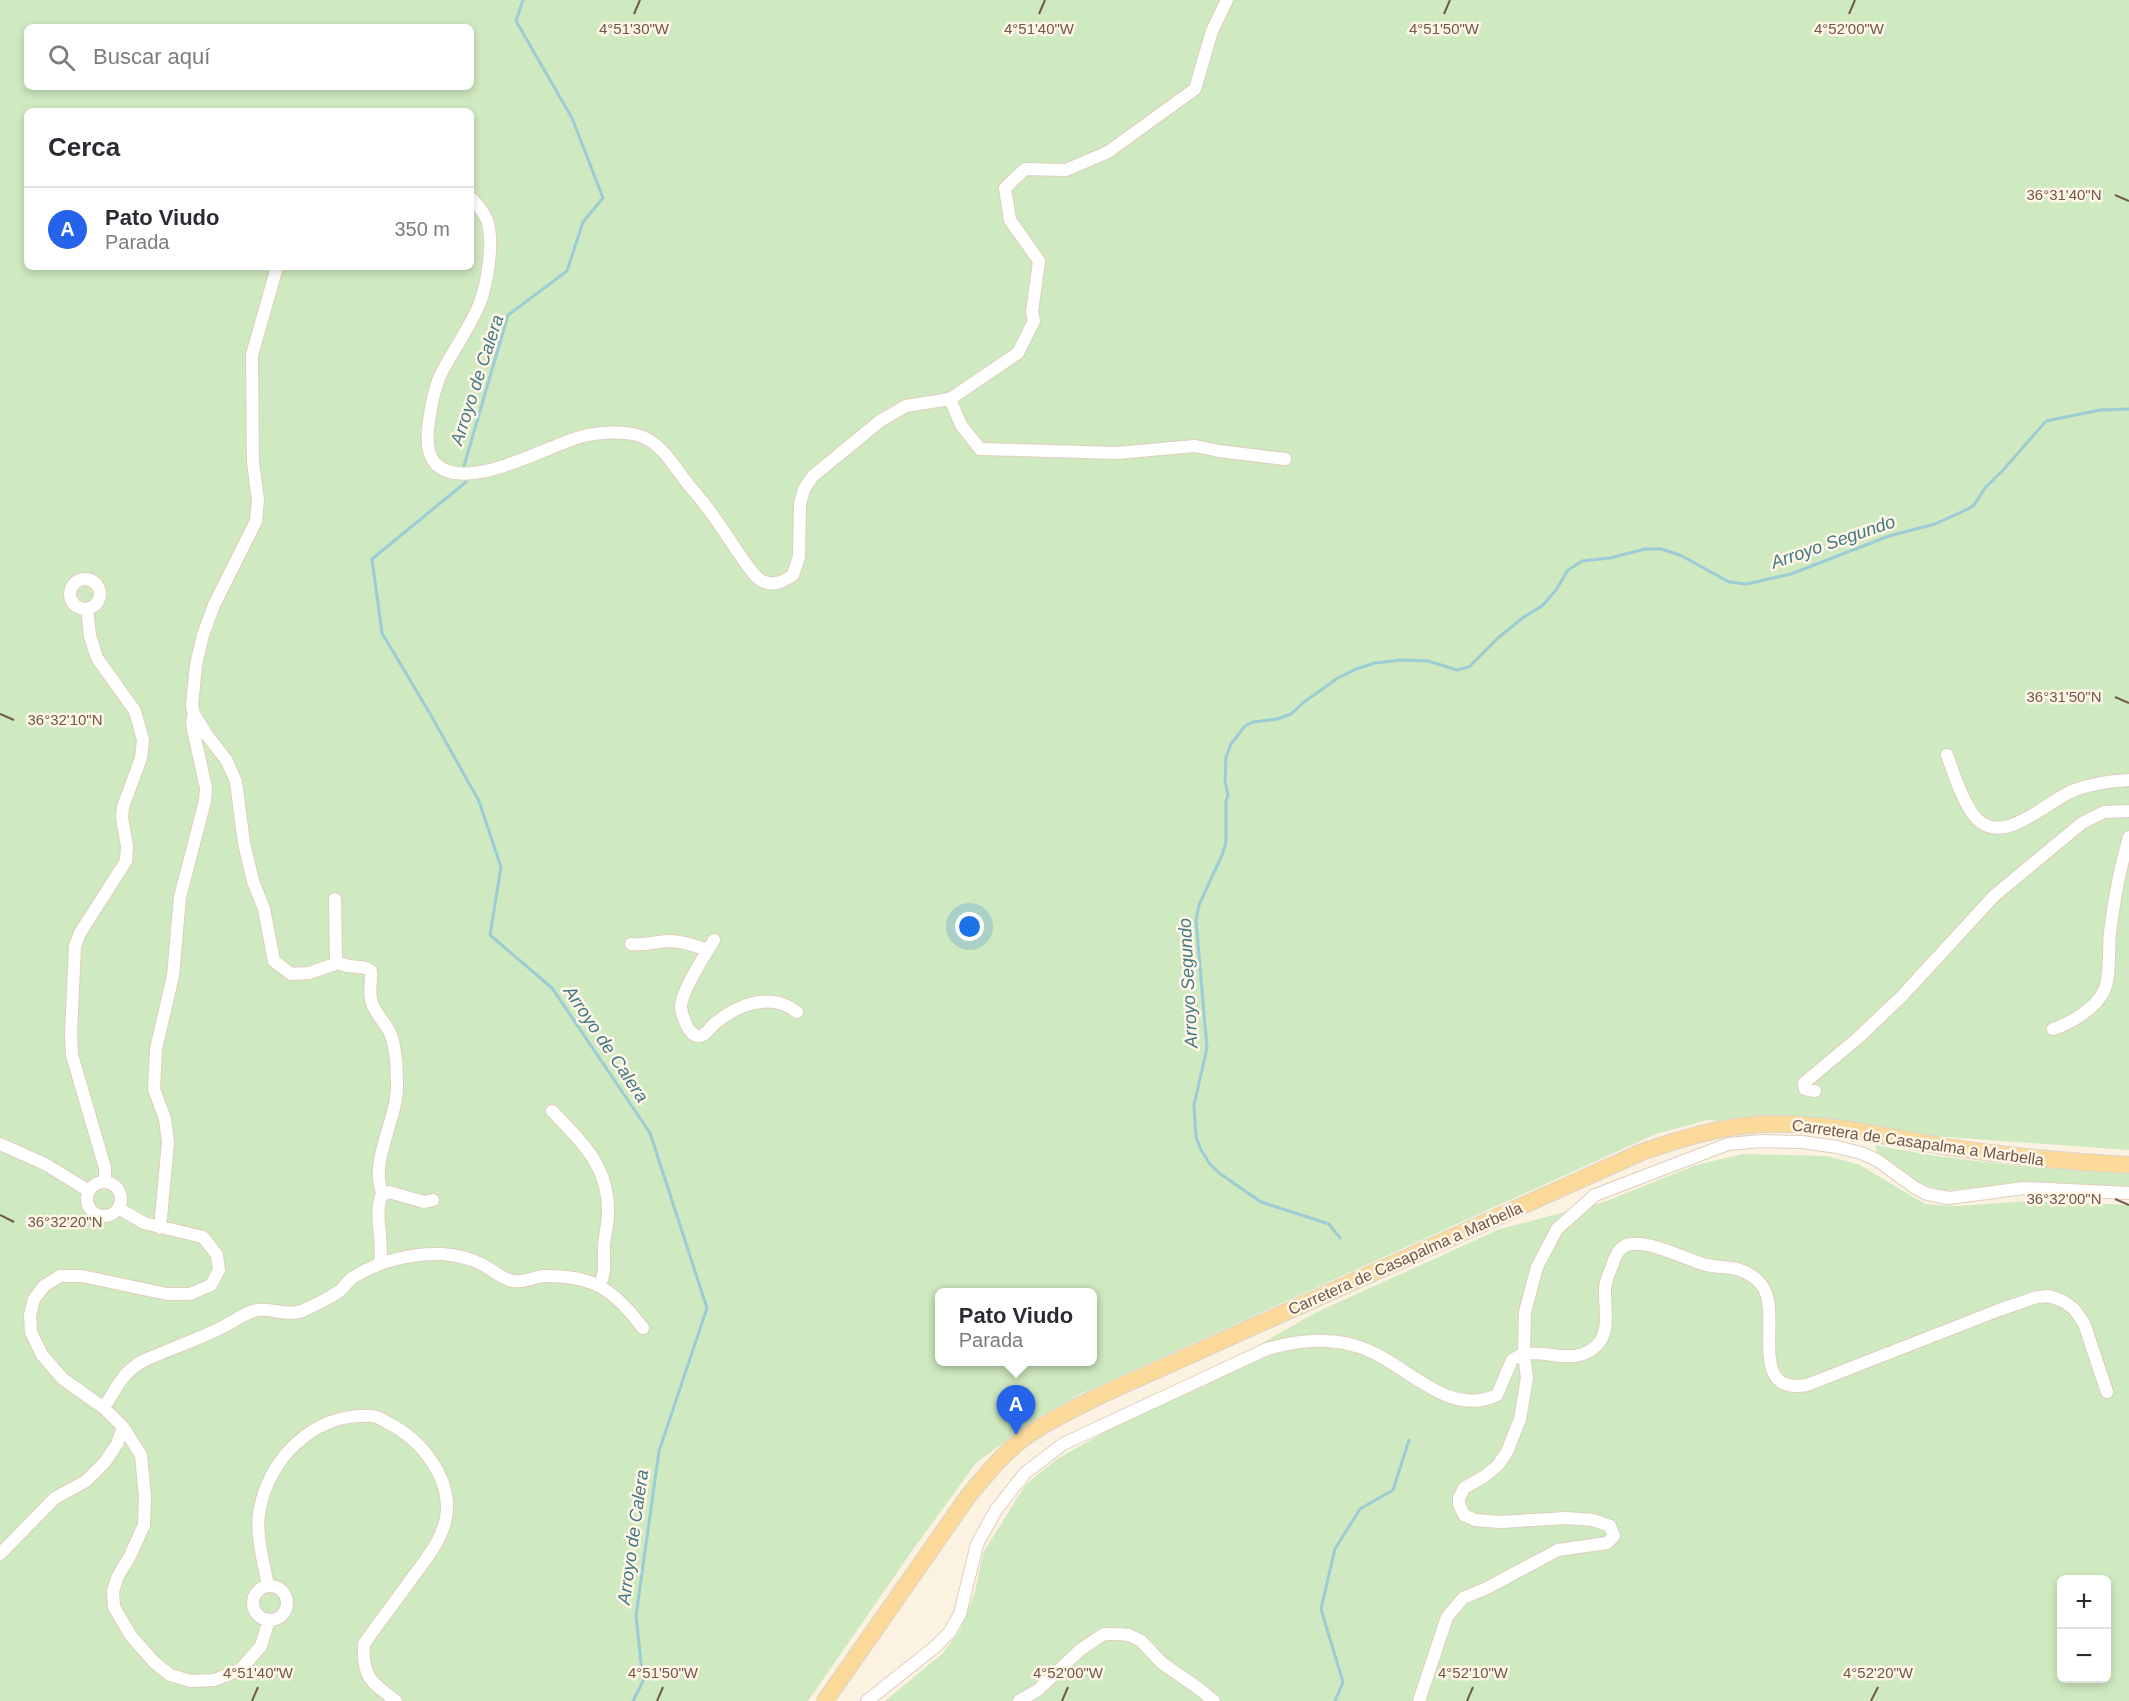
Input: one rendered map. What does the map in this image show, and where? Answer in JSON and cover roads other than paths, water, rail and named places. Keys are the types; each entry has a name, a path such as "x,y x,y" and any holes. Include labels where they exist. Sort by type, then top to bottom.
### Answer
{"main road":[{"name":"Carretera de Casapalma a Marbella","path":"825,1701 969,1495 1011,1450 1039,1429 1101,1395 1642,1152 1710,1131 1742,1126 1784,1124 1845,1130 2038,1159 2129,1165"}],"street":[{"path":"474,202 486,218 490,230 487,277 481,301 439,378 430,413 428,437 430,456 435,463 450,472 469,475 495,469 583,436 629,433 643,437 656,445 701,499 754,575 769,583 777,584 793,575 799,557 800,504 804,489 813,476 880,421 906,406 950,399 1018,353 1034,321 1032,312 1040,261 1010,220 1005,188 1025,169 1066,170 1108,152 1195,89 1212,31 1227,0"},
{"path":"276,270 252,355 253,462 258,500 256,521 214,605 203,635 192,691 192,706 194,714 233,771 244,843 253,881 264,909 274,961 291,974 309,973 338,963 371,971 371,1001 391,1035 398,1087 380,1165 380,1188 383,1194"},
{"path":"950,399 961,425 980,449 1100,453 1195,446 1285,459"},
{"path":"87,609 90,636 97,658 135,711 143,740 141,758 123,807 122,818 127,846 126,861 80,933 75,946 72,1055 105,1168 105,1182"},
{"path":"160,1228 168,1142 165,1119 154,1089 156,1049 173,976 180,897 205,801 206,788 193,729 194,714"},
{"path":"1947,755 1976,818 1985,825 1995,828 2006,828 2016,824 2073,791 2106,781 2129,780"},
{"path":"1815,1090 1805,1089 1803,1083 1859,1037 1902,996 1994,896 2082,823 2104,812 2129,811"},
{"path":"2053,1029 2089,1008 2104,990 2113,909 2129,837"},
{"path":"335,899 335,958 338,963"},
{"path":"631,944 642,945 669,941 711,945 690,982 681,1005 686,1023 692,1033 697,1036 703,1035 726,1015 744,1005 765,1001 789,1005 797,1011"},
{"path":"552,1111 588,1148 598,1166 606,1193 608,1212 603,1279 599,1285"},
{"path":"1419,1701 1447,1617 1463,1598 1487,1588 1558,1550 1607,1543 1614,1536 1611,1526 1593,1520 1566,1518 1501,1522 1475,1520 1469,1518 1461,1510 1459,1498 1464,1488 1485,1476 1498,1465 1514,1437 1520,1419 1527,1378 1524,1354 1525,1311 1537,1267 1557,1229 1595,1196 1728,1143 1762,1141 1802,1142 1861,1153 1877,1160 1927,1194 1949,1198 2024,1188 2129,1193"},
{"path":"0,1144 45,1164 89,1191"},
{"path":"105,1182 114,1186 120,1194 118,1208 111,1215 97,1215 87,1205 89,1191 96,1184 105,1182"},
{"path":"383,1194 392,1193 424,1202 433,1200"},
{"path":"380,1263 382,1252 380,1198 383,1194"},
{"path":"118,1208 144,1223 203,1237 217,1255 219,1270 211,1285 190,1294 167,1294 82,1276 60,1276 44,1286 34,1299 30,1315 32,1332 42,1355 63,1379 104,1408 123,1427 141,1455 145,1497 144,1525 118,1576 113,1591 114,1607 131,1636 154,1662 170,1675 191,1681 215,1680 241,1669 261,1646 270,1620"},
{"path":"867,1701 935,1647 949,1633 960,1614 977,1544 996,1510 1025,1473 1063,1444 1267,1349 1289,1342 1335,1341 1370,1351 1457,1400 1474,1402 1487,1400 1497,1395 1512,1360 1524,1354 1573,1357 1588,1352 1599,1344 1606,1329 1605,1285 1615,1257 1624,1246 1649,1245 1707,1265 1738,1269 1754,1277 1768,1297 1769,1356 1776,1379 1783,1384 1794,1387 1807,1385 1999,1310 2037,1297 2049,1296 2063,1301 2074,1309 2084,1323 2107,1392"},
{"path":"104,1408 124,1374 134,1365 220,1328 250,1312 268,1310 289,1314 302,1310 339,1292 353,1277 380,1263 409,1257 440,1254 461,1257 482,1264 507,1280 515,1282 537,1276 584,1280 609,1290 643,1328"},
{"path":"268,1586 259,1517 263,1491 269,1476 291,1447 308,1433 333,1421 374,1416 398,1428 420,1445 435,1466 446,1494 446,1517 439,1542 364,1644 363,1662 369,1678 396,1701"},
{"path":"0,1554 55,1498 86,1481 105,1462 117,1444 123,1427"},
{"path":"274,1586 283,1592 287,1602 284,1613 275,1620 270,1620 259,1616 253,1607 258,1591 274,1586"},
{"path":"1019,1701 1038,1690 1080,1650 1104,1634 1117,1634 1129,1635 1141,1641 1162,1663 1214,1701"}],"waterway":[{"name":"Arroyo de Calera","path":"464,466 508,315 567,271 583,222 603,198 572,118 516,21 523,0"},
{"name":"Arroyo Segundo","path":"1340,1238 1329,1224 1261,1202 1219,1173 1201,1150 1196,1137 1194,1105 1207,1048 1196,920 1199,905 1226,842 1228,795 1225,781 1226,757 1231,744 1245,726 1253,722 1277,719 1291,714 1338,678 1375,663 1401,660 1428,661 1457,670 1469,667 1498,638 1542,606 1556,590 1568,570 1582,561 1610,558 1645,549 1661,549 1680,555 1729,582 1747,584 1791,574 1889,536 1935,524 1974,505 1985,488 2046,421 2100,410 2129,409"},
{"name":"Arroyo de Calera","path":"466,482 372,559 382,633 479,801 501,867 490,935 552,988 650,1133 707,1308 659,1451 636,1616 643,1681 633,1701"},
{"name":"Arroyo Segundo","path":"1335,1701 1343,1682 1321,1609 1335,1549 1360,1509 1393,1490 1409,1440"}],"place":[{"name":"Pato Viudo","path":"1016,1435"}]}
